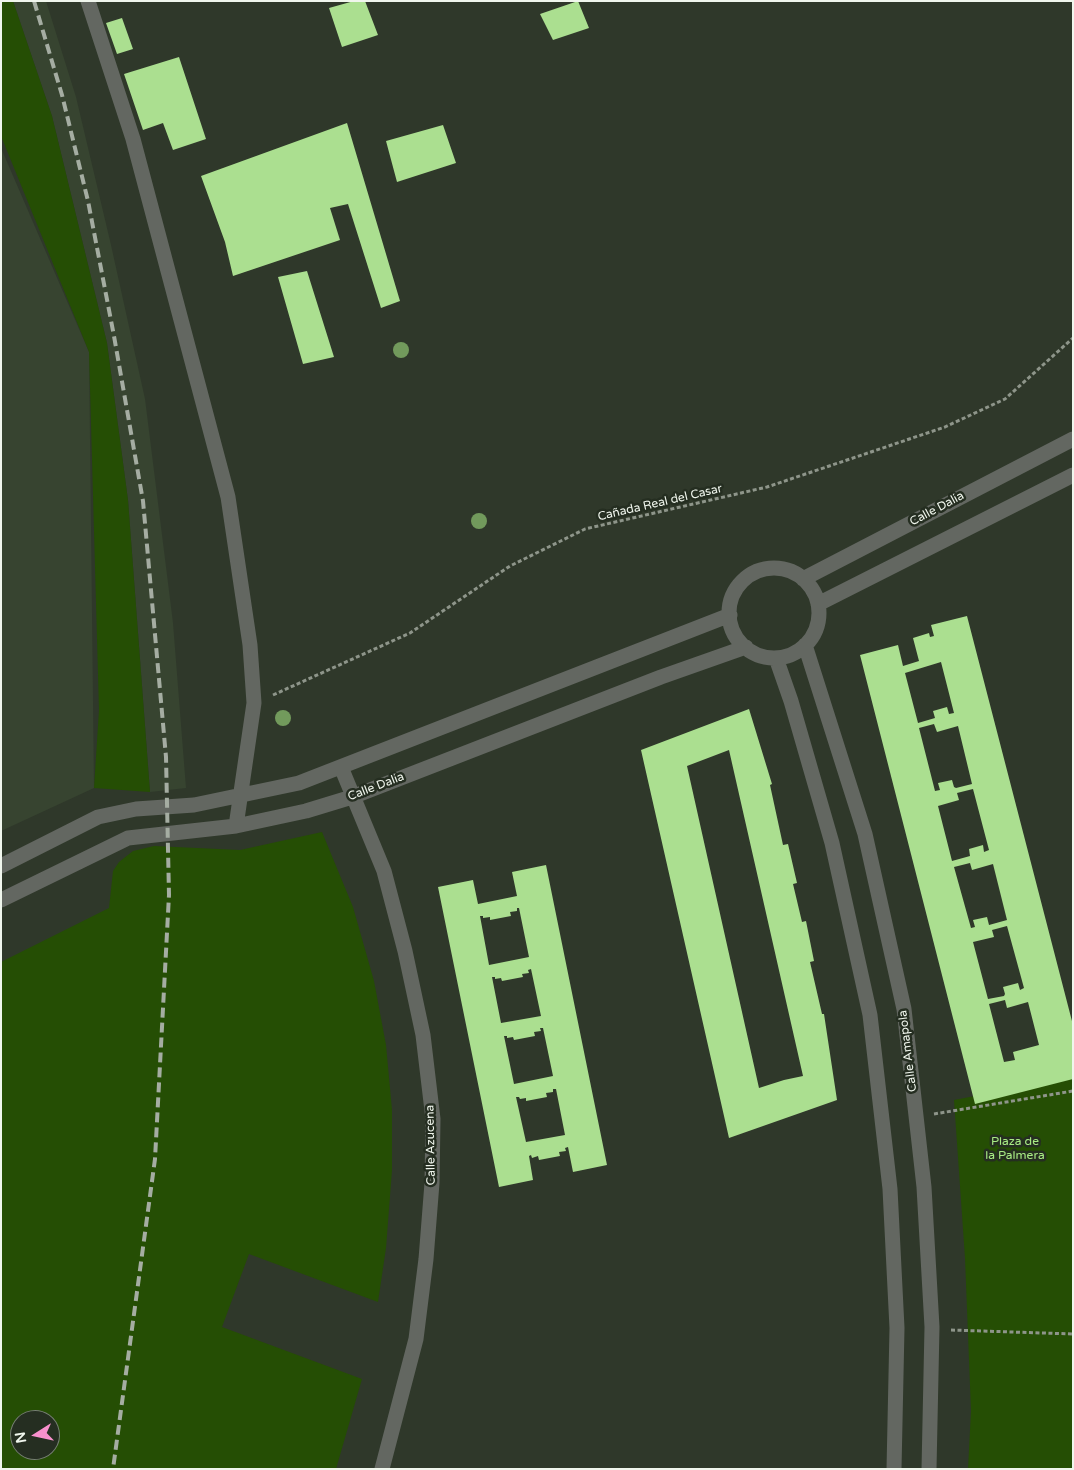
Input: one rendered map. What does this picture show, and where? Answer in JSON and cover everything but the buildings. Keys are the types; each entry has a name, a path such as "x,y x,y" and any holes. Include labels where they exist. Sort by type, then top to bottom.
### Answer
{"street":[{"path":"88,1 133,140 228,497 250,645 254,703 236,826"},
{"name":"Calle Dalia","path":"803,579 1073,439"},
{"path":"818,604 1073,475"},
{"path":"767,569 781,569 794,573 803,579 813,591 818,604 819,618 815,630 805,645 788,656 764,657 746,647 735,636 730,624 731,600 737,588 755,572 767,569"},
{"path":"1,866 98,817 136,809 194,805 299,783 730,615"},
{"name":"Calle Amapola","path":"805,645 865,834 904,1009 924,1187 932,1327 929,1469"},
{"name":"Calle Dalia","path":"1,900 128,838 236,826 306,811 352,798 652,680 746,647"},
{"path":"776,658 791,701 832,843 870,1015 890,1189 897,1328 894,1469"},
{"name":"Calle Azucena","path":"341,767 352,798 384,872 405,951 423,1035 433,1119 431,1193 426,1259 416,1340 382,1469"}],"path":[{"name":"Cañada Real del Casar","path":"254,703 410,633 510,566 585,529 767,487 945,427 1005,399 1073,338"},
{"path":"916,1117 1073,1091"},
{"path":"946,1330 1073,1334"}],"shaded area":[{"path":"13,1 46,1 76,97 145,399 173,623 186,788 150,792 128,500 107,343 52,116"},
{"path":"1,148 89,352 94,788 1,831"}],"green space":[{"path":"1,1 13,1 52,116 107,343 128,500 150,792 94,788 99,710 89,352 1,136"},
{"path":"322,832 353,907 374,981 386,1045 392,1110 392,1170 386,1248 378,1302 249,1254 222,1327 362,1379 336,1469 1,1469 1,962 109,908 113,871 119,862 133,851 154,846 240,850"},
{"name":"Plaza de la Palmera","path":"1073,1077 1073,1469 968,1469 971,1411 965,1258 954,1100"}],"railway":[{"path":"34,1 62,95 88,201 143,501 166,757 169,895 155,1159 113,1469"}]}
